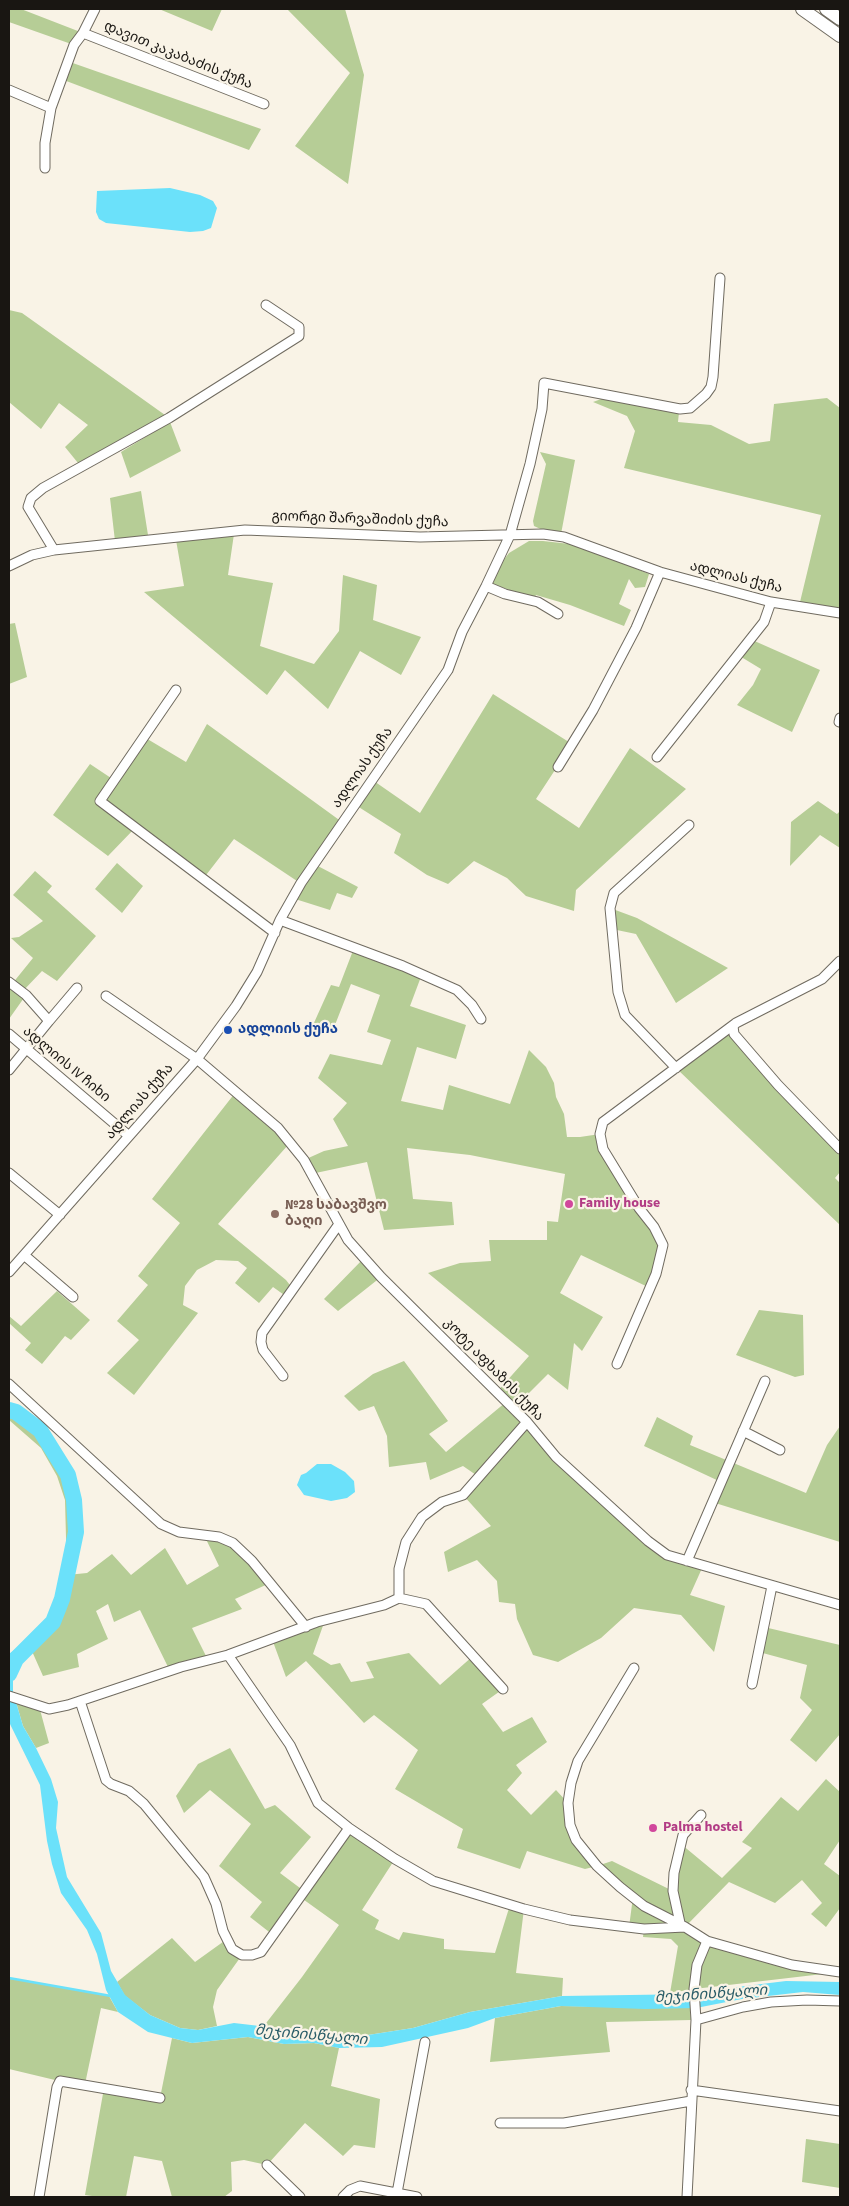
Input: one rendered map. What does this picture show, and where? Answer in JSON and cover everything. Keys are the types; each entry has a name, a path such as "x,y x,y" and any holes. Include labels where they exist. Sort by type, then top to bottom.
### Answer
{"main road":[{"path":"802,9 840,36"},
{"path":"826,9 840,19"}],"street":[{"name":"დავით კაკაბაძის ქუჩა","path":"45,168 45,143 51,108 74,45 83,33 95,9"},
{"name":"დავით კაკაბაძის ქუჩა","path":"83,33 264,104"},
{"path":"9,90 51,108"},
{"path":"510,535 530,464 542,409 544,383 680,409 690,408 711,387 720,278"},
{"path":"54,550 28,507 30,498 43,488 169,418 299,336 299,327 266,305"},
{"name":"გიორგი შარვაშიძის ქუჩა","path":"9,566 32,555 54,550 245,530 420,537 510,535"},
{"name":"ადლიას ქუჩა","path":"9,1272 197,1059 236,1006 257,972 280,920 300,883 448,670 462,632 510,535 543,534 564,537 660,572 771,602 840,613"},
{"path":"558,767 593,710 634,634 660,572"},
{"path":"486,586 505,594 538,602 558,614"},
{"path":"657,757 764,622 771,602"},
{"path":"176,690 100,801 275,934"},
{"path":"676,1068 625,1015 618,992 610,908 614,892 689,826"},
{"path":"280,920 403,966 457,990 472,1005 481,1019"},
{"path":"617,1364 656,1274 663,1245 654,1227 639,1208 604,1149 600,1134 604,1122 736,1023 822,979 840,961"},
{"path":"9,982 26,995 49,1021"},
{"path":"9,1070 77,988"},
{"name":"კოტე აფხაზის ქუჩა","path":"106,996 197,1059 278,1128 304,1160 348,1240 381,1277 527,1422 556,1457 648,1541 667,1556 840,1604"},
{"path":"736,1023 734,1034 778,1085 840,1149"},
{"name":"ადლიის IV ჩიხი","path":"9,1034 128,1136"},
{"path":"9,1173 60,1215"},
{"path":"283,1376 262,1350 262,1332 339,1224"},
{"path":"24,1255 73,1297"},
{"path":"687,1562 765,1381"},
{"path":"9,1384 162,1524 179,1532 218,1537 233,1543 252,1561 306,1627"},
{"path":"400,1598 399,1569 406,1542 422,1517 442,1502 464,1495 527,1422"},
{"path":"743,1431 780,1450"},
{"path":"752,1684 772,1586"},
{"path":"9,1696 49,1709 80,1701 100,1692 181,1667 228,1655 317,1622 384,1605 400,1598 426,1604 503,1688"},
{"path":"228,1655 290,1745 318,1803 349,1828 395,1859 433,1881 470,1894 570,1920 644,1929 682,1925"},
{"path":"634,1668 578,1761 571,1783 568,1803 570,1825 576,1840 597,1866 644,1906 682,1925 708,1941 792,1965 840,1972"},
{"path":"80,1701 106,1780 129,1791 144,1804 204,1877 216,1904 222,1931 232,1949 242,1955 252,1955 261,1952 349,1828"},
{"path":"682,1925 673,1891 674,1874 683,1835 702,1815"},
{"path":"687,2197 690,2101 696,2020 694,1989 697,1965 701,1952 708,1941"},
{"path":"696,2020 742,2007 771,2002 807,2000 840,2002"},
{"path":"397,2194 425,2042"},
{"path":"39,2197 57,2087 60,2081 160,2098"},
{"path":"691,2090 840,2111"},
{"path":"500,2123 564,2123 690,2101"},
{"path":"267,2166 300,2197"},
{"path":"343,2197 350,2190 360,2186 418,2197"}],"green space":[{"path":"9,9 21,9 83,33 74,45 9,22"},
{"path":"159,9 222,9 212,31"},
{"path":"287,9 345,9 364,75 348,184 295,146 350,73"},
{"path":"67,61 261,129 249,150 61,79"},
{"path":"9,310 22,313 165,415 78,463 65,447 88,425 59,403 41,429 9,402"},
{"path":"604,398 679,412 678,422 711,425 749,444 770,441 774,404 827,398 840,408 840,611 800,602 821,515 624,468 635,431 627,416 593,402"},
{"path":"170,422 181,451 130,478 121,452"},
{"path":"540,452 575,460 561,534 549,533 534,526 533,521 546,464"},
{"path":"141,491 148,535 115,541 110,498"},
{"path":"234,534 228,575 273,583 260,646 314,664 339,631 343,575 377,585 373,620 421,637 401,675 360,651 328,709 285,670 267,695 144,592 184,586 176,540"},
{"path":"529,541 579,545 649,574 645,587 635,588 629,579 619,604 631,610 624,626 570,605 536,595 534,599 493,584 494,576 509,553"},
{"path":"15,623 27,677 9,684 9,624"},
{"path":"750,639 820,670 792,732 737,705 753,685 761,669 738,655"},
{"path":"493,694 572,744 536,799 579,828 630,748 686,789 576,890 574,911 526,896 507,878 474,861 448,884 427,875 394,853 401,834 354,804 371,779 420,813"},
{"path":"207,724 342,822 314,864 358,887 352,898 337,893 330,910 292,898 300,883 234,839 203,879 135,828 108,856 53,815 90,764 114,780 144,737 186,762"},
{"path":"818,801 837,814 840,811 840,848 820,835 790,866 791,822"},
{"path":"117,863 143,886 122,913 95,889"},
{"path":"35,871 52,886 47,892 96,936 57,981 42,971 22,992 26,995 9,1019 9,982 12,984 33,958 11,938 19,937 43,921 13,895"},
{"path":"610,908 637,918 728,968 676,1003 636,934 612,929"},
{"path":"354,948 422,974 410,1006 466,1025 456,1059 417,1047 401,1101 443,1110 449,1085 510,1104 529,1050 546,1067 554,1083 556,1097 564,1114 567,1137 600,1134 604,1149 663,1245 650,1288 581,1255 560,1293 603,1317 582,1351 574,1343 568,1390 548,1374 513,1409 556,1457 667,1555 703,1566 690,1595 725,1606 714,1652 681,1615 634,1608 601,1638 558,1662 533,1655 517,1619 515,1604 499,1602 497,1581 477,1560 448,1572 444,1552 491,1526 463,1495 479,1477 463,1466 430,1480 426,1462 389,1467 387,1436 374,1406 359,1411 344,1396 373,1374 404,1361 448,1421 429,1434 446,1452 506,1402 496,1393 529,1356 428,1273 460,1263 491,1261 489,1240 547,1240 547,1221 558,1222 565,1174 470,1155 407,1148 413,1199 452,1202 454,1225 384,1230 367,1162 311,1174 304,1160 324,1151 348,1146 333,1119 347,1103 318,1078 330,1054 382,1065 391,1040 367,1032 380,995 351,984 333,1030 313,1025 331,985 339,987"},
{"path":"738,1023 735,1035 840,1150 840,1172 835,1178 840,1183 840,1225 677,1069"},
{"path":"235,1093 268,1123 288,1145 218,1224 286,1280 293,1289 287,1297 273,1287 259,1303 235,1283 247,1268 238,1261 216,1260 197,1270 185,1286 183,1305 198,1313 134,1395 107,1373 139,1340 117,1321 148,1285 138,1276 180,1223 152,1199"},
{"path":"364,1258 381,1277 338,1311 324,1299"},
{"path":"57,1291 90,1320 71,1340 65,1336 42,1364 25,1350 31,1343 9,1323 9,1316 21,1326"},
{"path":"759,1310 803,1315 804,1375 795,1377 736,1355"},
{"path":"9,1410 16,1412 40,1430 68,1475 74,1500 76,1532 67,1575 65,1500 57,1476 41,1448 9,1420"},
{"path":"657,1417 693,1436 690,1445 806,1493 827,1445 840,1426 840,1542 712,1502 721,1482 644,1446"},
{"path":"204,1535 233,1543 270,1583 235,1599 242,1609 192,1628 208,1660 170,1671 140,1610 114,1622 108,1604 96,1611 108,1639 77,1654 79,1667 43,1676 27,1640 53,1622 62,1599 67,1575 87,1573 112,1554 131,1575 165,1548 187,1585 219,1566"},
{"path":"325,1620 313,1654 331,1665 340,1663 351,1682 374,1678 366,1662 409,1653 440,1685 473,1656 503,1689 482,1704 503,1732 532,1717 547,1742 516,1765 522,1773 507,1790 531,1815 556,1790 568,1803 570,1825 597,1866 585,1869 527,1851 520,1869 457,1848 463,1829 395,1789 418,1750 374,1715 364,1723 306,1661 286,1677 272,1639"},
{"path":"764,1627 840,1645 840,1734 816,1762 790,1740 812,1710 800,1698 807,1665 759,1652"},
{"path":"13,1692 26,1702 39,1706 49,1743 36,1748 23,1726"},
{"path":"230,1748 265,1809 275,1805 311,1837 280,1873 304,1891 349,1828 395,1859 362,1910 379,1920 375,1929 399,1940 403,1932 444,1939 444,1949 495,1953 510,1905 524,1909 516,1973 563,1978 562,1996 470,2012 413,2028 355,2037 263,2027 339,1925 300,1897 273,1935 250,1917 262,1902 219,1866 251,1824 210,1790 184,1813 176,1796 198,1764"},
{"path":"826,1779 840,1792 840,1840 824,1864 840,1876 840,1908 826,1927 811,1914 822,1903 802,1880 775,1903 729,1882 685,1927 707,1941 840,1972 670,1993 678,1946 671,1939 643,1937 644,1929 629,1927 633,1897 597,1866 612,1861 673,1891 681,1844 722,1878 752,1848 742,1842 781,1797 798,1811"},
{"path":"172,1938 195,1962 227,1939 242,1955 217,1990 213,2007 217,2026 198,2030 180,2028 150,2015 125,1996 117,1982"},
{"path":"9,1978 109,1996 118,2012 101,2008 85,2084 55,2080 9,2069"},
{"path":"561,2006 690,2008 691,2020 606,2022 610,2052 490,2062 495,2018"},
{"path":"248,2037 284,2044 314,2043 339,2048 331,2086 380,2099 375,2148 354,2145 343,2156 305,2123 267,2165 244,2160 231,2162 232,2191 224,2197 172,2197 162,2161 134,2156 126,2197 85,2195 104,2088 160,2098 172,2038 192,2043"},
{"path":"806,2139 840,2144 840,2188 802,2182"}],"water":[{"path":"170,188 200,195 213,201 217,208 211,228 190,232 106,223 99,219 96,212 97,191"},
{"path":"317,1464 331,1464 345,1472 354,1481 355,1492 347,1498 331,1501 304,1495 297,1485 301,1475"},
{"path":"27,1640 32,1650 22,1659 13,1676 13,1692 23,1726 51,1779 58,1802 56,1828 67,1877 101,1933 111,1971 125,1995 150,2015 180,2028 198,2030 234,2023 355,2037 413,2028 470,2012 562,1996 697,1994 786,1981 840,1982 840,1995 803,1992 742,1999 696,2008 645,2009 561,2006 495,2018 468,2028 382,2047 339,2048 314,2043 284,2044 248,2037 192,2043 148,2032 118,2012 106,1990 97,1954 87,1930 61,1893 52,1864 40,1785 9,1722 9,1654"}],"waterway":[{"name":"მეჯინისწყალი","path":"9,1410 16,1412 40,1430 68,1475 74,1500 76,1532 62,1599 53,1622 16,1659 9,1674"},
{"path":"9,1978 111,1996"}],"place":[{"name":"ადლიის ქუჩა","path":"228,1030"},
{"name":"Family house","path":"569,1204"},
{"name":"№28 საბავშვო ბაღი","path":"275,1214"},
{"name":"Palma hostel","path":"653,1828"}]}
